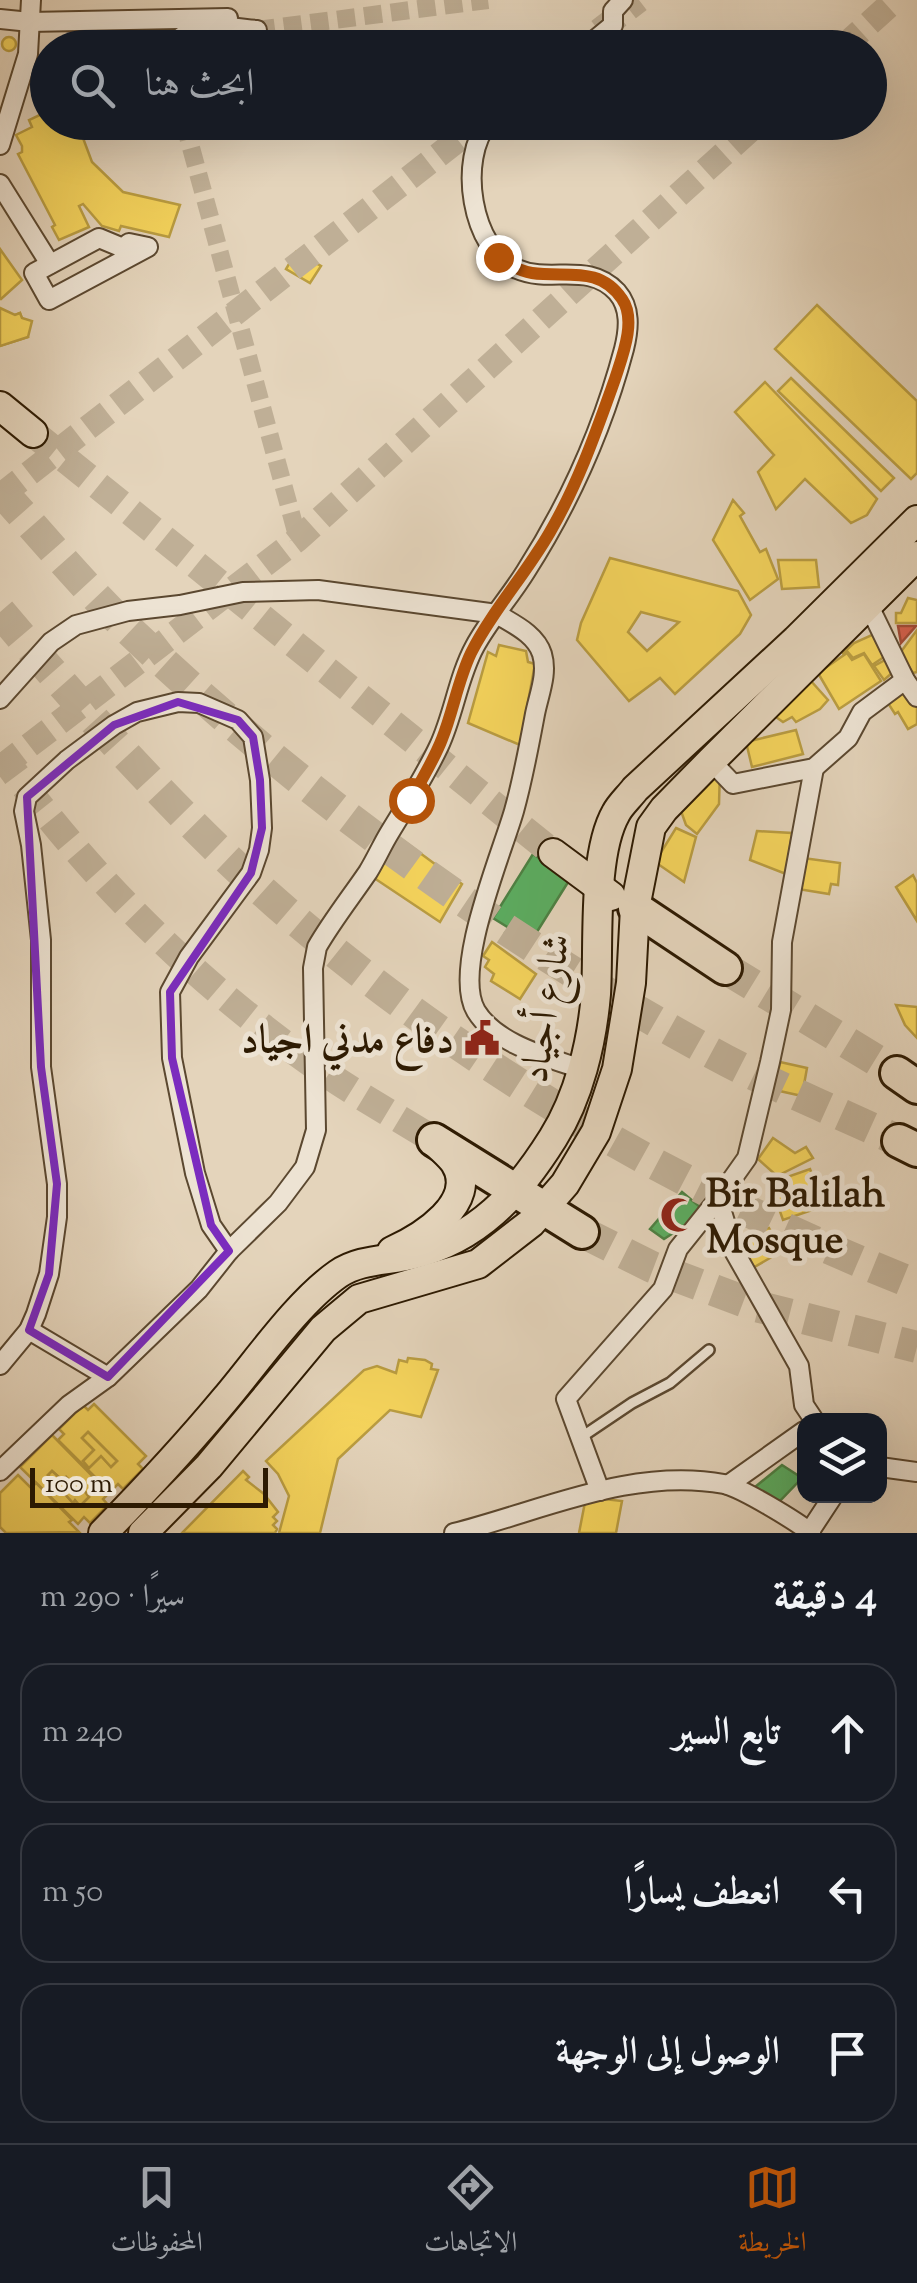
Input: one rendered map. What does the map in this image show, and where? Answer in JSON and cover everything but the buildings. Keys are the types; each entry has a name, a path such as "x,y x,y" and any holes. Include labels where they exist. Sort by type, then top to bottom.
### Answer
{"highway":[{"path":"635,908 725,968"},
{"path":"434,1140 582,1232"}],"main road":[{"path":"0,406 33,433"},
{"name":"شارع أجياد","path":"143,1533 209,1466 342,1310 372,1294 478,1264 510,1241 568,1111 581,1069 596,996 600,890 615,814 634,790 796,640 917,520"},
{"name":"شارع أجياد","path":"104,1533 181,1452 293,1319 336,1276 365,1262 422,1252 462,1236 531,1200 584,1156 609,1097 626,1017 635,908 651,827 710,761 917,556"},
{"path":"552,853 600,890 635,908"},
{"path":"365,1262 402,1246 428,1228 448,1213 459,1195 457,1165 434,1140"}],"street":[{"path":"0,145 22,81 31,0"},
{"path":"606,30 613,24 613,11 623,0"},
{"path":"0,19 30,22 228,18"},
{"path":"188,30 203,26 257,30"},
{"path":"0,1471 69,1405 108,1377 199,1289 305,1167 316,1130 313,968 317,947 411,800 441,742 468,659 524,576 572,493 618,369 628,321 625,302 611,286 594,276 530,273 515,269 498,257 478,218 472,194 473,150 479,140"},
{"path":"0,184 50,264"},
{"path":"99,238 124,248 129,243 148,247 50,300 34,272 50,264 99,238"},
{"path":"0,699 51,642 76,624 128,611 244,592 318,590 497,614 528,634 542,651 544,675 515,808 478,926 468,986 474,1007 485,1023 522,1046 581,1069"},
{"path":"869,606 917,697"},
{"path":"710,761 734,784 814,768 848,738 862,712 905,680"},
{"path":"0,1365 29,1330 48,1274 56,1217 57,1184 41,1068 40,928 24,811 27,797 66,760 114,726 137,712 178,702 199,703 238,720 253,737 260,780 262,828 250,873 189,957 170,992 172,1058 195,1172 211,1225 229,1251"},
{"path":"600,1491 566,1399 663,1289 678,1248 747,1158 781,1010 782,942 814,768"},
{"path":"718,1199 734,1251 800,1366 804,1405 809,1413"},
{"path":"29,1330 108,1377"},
{"path":"728,1484 797,1436"},
{"path":"887,1468 917,1472"},
{"path":"454,1533 580,1494 670,1481 728,1484 811,1532 829,1503"}],"lane":[{"path":"580,1438 670,1383 709,1350"}],"highlighted area":[{"path":"178,702 238,720 253,737 260,780 262,828 251,873 170,992 172,1058 211,1225 229,1251 108,1377 29,1330 49,1274 57,1184 41,1067 27,797 114,725"}],"tunnel":[{"path":"257,30 488,0"},
{"path":"600,30 639,0"},
{"path":"862,30 895,0"},
{"path":"189,140 298,539"},
{"path":"0,496 458,140"},
{"path":"0,768 298,539 739,140"},
{"path":"33,433 553,853"},
{"path":"0,490 111,613 196,692 266,752 413,865 489,918 646,1016 748,1072 899,1141"},
{"path":"0,612 99,726 203,835 276,903 425,1020 580,1122 661,1167 744,1209 917,1285"},
{"path":"0,753 70,843 189,966 324,1072 434,1140"},
{"path":"725,968 897,1073"},
{"path":"582,1232 652,1267 756,1306 917,1347"}],"place":[{"name":"دفاع مدني اجياد","path":"482,1038"},
{"name":"Bir Balilah Mosque","path":"678,1215"}],"route":[{"path":"411,800 441,742 477,641 524,576 572,493 625,346 625,302 611,286 594,276 530,273 515,269 498,257"}]}
